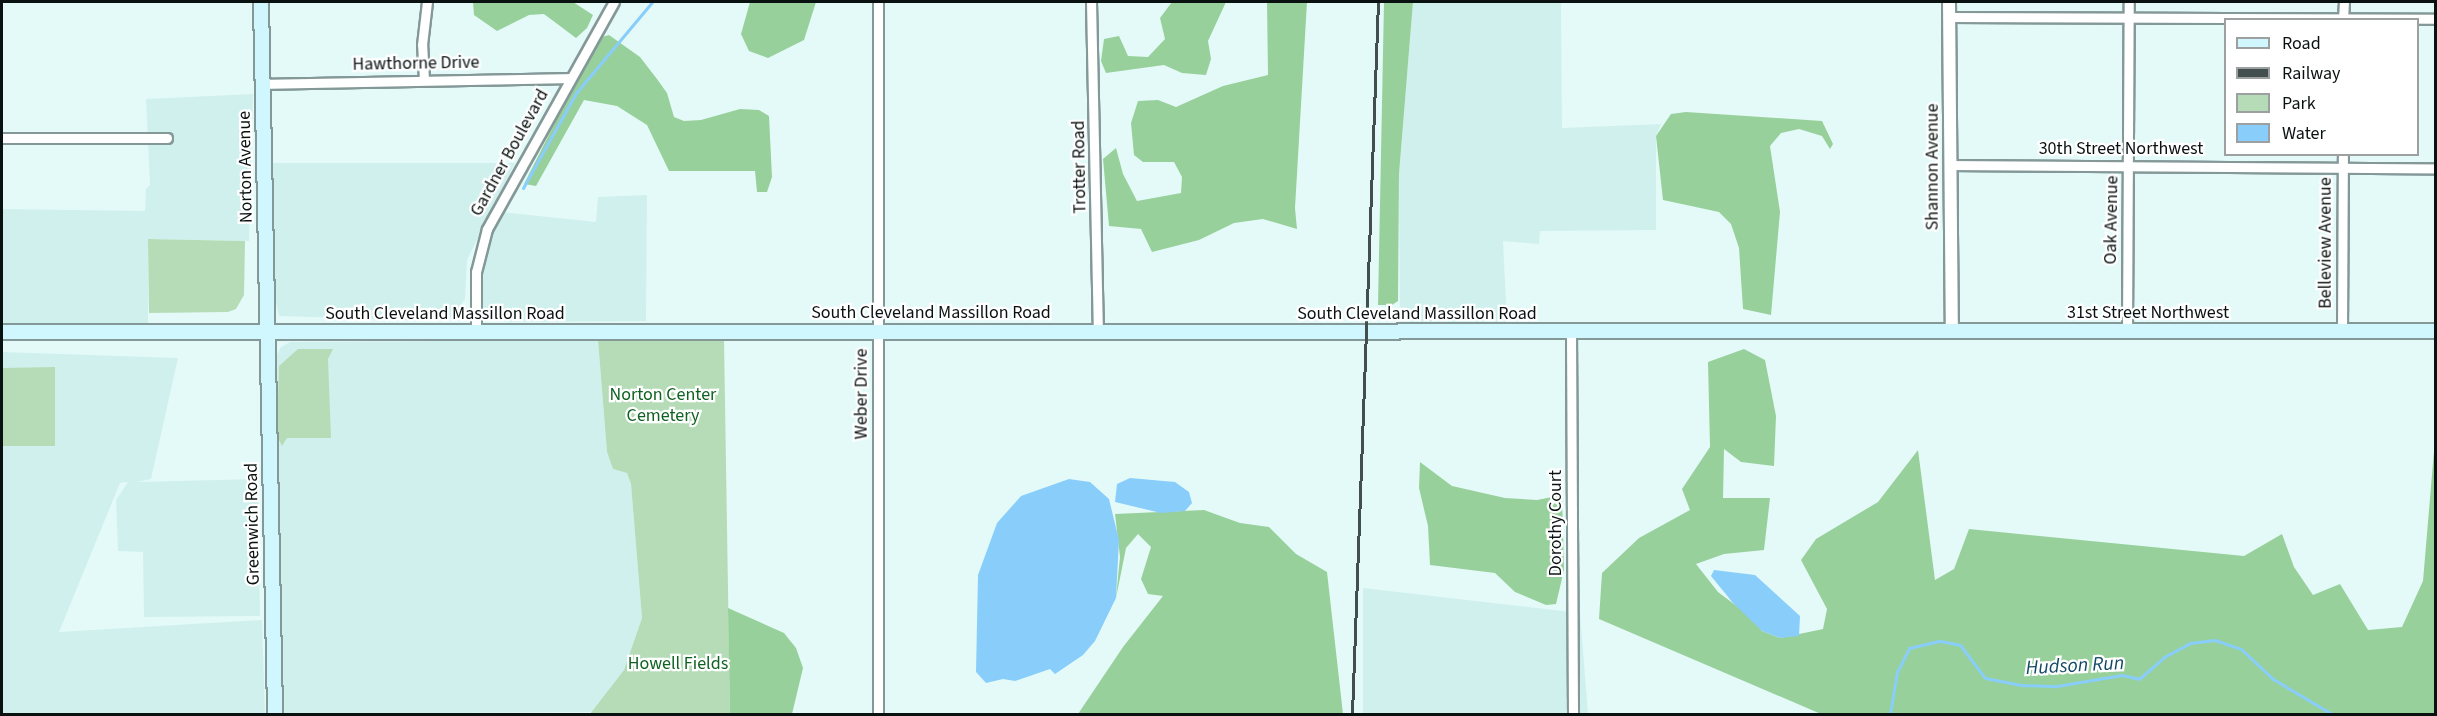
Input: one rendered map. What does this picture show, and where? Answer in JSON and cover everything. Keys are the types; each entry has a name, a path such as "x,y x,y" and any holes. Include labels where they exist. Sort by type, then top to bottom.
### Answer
{"main road":[{"name":"Norton Avenue","path":"261,2 267,333"},
{"name":"31st Street Northwest","path":"1861,333 2436,331"},
{"name":"South Cleveland Massillon Road","path":"2,332 1861,333"},
{"name":"Greenwich Road","path":"267,333 275,714"}],"street":[{"path":"424,80 422,45 427,2"},
{"name":"Gardner Boulevard","path":"476,332 476,272 484,236 614,2"},
{"name":"Weber Drive","path":"878,2 878,714"},
{"name":"Trotter Road","path":"1091,2 1098,332"},
{"name":"Shannon Avenue","path":"1949,2 1952,332"},
{"name":"Oak Avenue","path":"2127,331 2129,2"},
{"path":"2343,18 2344,2"},
{"path":"1949,16 2236,18"},
{"path":"2419,19 2436,19"},
{"name":"Hawthorne Drive","path":"262,84 570,78"},
{"path":"2,138 167,138"},
{"name":"Belleview Avenue","path":"2342,331 2343,156"},
{"name":"30th Street Northwest","path":"1951,165 2436,168"},
{"name":"Dorothy Court","path":"1571,332 1573,714"}],"shaded area":[{"path":"1413,2 1561,2 1562,128 1661,124 1656,136 1656,230 1540,231 1539,244 1503,241 1507,324 1400,326 1399,174"},
{"path":"253,94 249,241 148,239 148,332 2,332 2,209 145,211 146,189 150,185 146,99"},
{"path":"269,163 515,163 467,260 465,299 452,317 441,321 279,316 271,280"},
{"path":"647,195 646,321 510,322 496,319 480,305 479,278 485,247 500,212 596,222 598,197"},
{"path":"598,340 607,452 613,469 627,473 631,484 642,618 624,670 592,712 280,714 274,360 281,347 290,342"},
{"path":"2,352 178,358 151,479 137,482 258,479 260,616 144,617 143,552 118,551 116,500 128,482 120,483 59,632 262,620 265,714 2,714"},
{"path":"1363,588 1580,613 1588,714 1363,714"}],"green space":[{"path":"473,2 573,2 593,15 587,28 576,38 544,14 529,15 497,31 474,15"},
{"path":"750,2 816,2 804,40 768,58 749,51 741,34"},
{"path":"1172,2 1226,2 1208,41 1211,59 1206,75 1182,73 1164,65 1106,73 1101,61 1104,39 1119,36 1128,56 1148,57 1165,39 1160,18"},
{"path":"1267,2 1307,2 1295,208 1297,229 1263,219 1234,223 1199,240 1152,252 1141,229 1109,226 1103,159 1116,148 1123,174 1137,201 1181,193 1182,177 1174,162 1143,162 1134,155 1131,123 1138,101 1158,100 1176,107 1223,86 1268,75"},
{"path":"1384,2 1413,2 1399,174 1398,301 1392,305 1378,305"},
{"path":"609,35 640,57 667,93 674,117 684,121 701,120 740,109 759,110 769,116 772,177 767,192 757,192 755,171 669,171 647,125 617,106 584,100 536,186 524,184 598,38"},
{"path":"1686,112 1822,121 1833,144 1830,149 1822,136 1799,129 1781,133 1770,146 1780,212 1771,315 1743,309 1739,248 1731,224 1719,212 1663,200 1656,136 1671,114"},
{"path":"148,239 245,241 244,295 236,309 228,312 149,313"},
{"path":"724,338 730,714 590,714 624,670 642,618 631,484 627,473 613,469 607,452 598,340"},
{"path":"298,349 333,349 328,359 331,438 287,438 282,446 277,436 279,366"},
{"path":"1744,349 1765,360 1776,416 1774,466 1741,462 1724,449 1723,498 1770,498 1764,550 1724,554 1696,564 1718,592 1750,616 1762,631 1780,638 1823,629 1827,609 1801,560 1816,539 1878,502 1918,450 1935,580 1954,569 1969,529 2244,556 2282,534 2294,567 2313,595 2340,584 2368,630 2402,627 2423,581 2435,439 2435,714 1821,714 1599,619 1602,573 1639,538 1690,510 1682,489 1710,447 1708,362"},
{"path":"55,367 55,446 2,446 2,368"},
{"path":"1420,462 1452,486 1505,498 1537,500 1562,495 1564,570 1556,604 1546,605 1515,592 1495,573 1430,565 1428,526 1419,488"},
{"path":"1204,510 1240,523 1269,527 1296,554 1327,572 1343,714 1078,714 1123,647 1163,596 1148,594 1141,579 1151,547 1138,534 1126,548 1116,598 1120,557 1115,514"},
{"path":"728,608 784,633 796,648 803,668 792,714 730,714"}],"water":[{"path":"1130,478 1175,482 1189,492 1192,503 1185,511 1161,513 1115,502 1117,484"},
{"path":"1069,479 1090,482 1109,499 1119,540 1116,598 1095,641 1083,655 1055,674 1050,669 1015,681 1003,679 986,683 976,672 978,575 997,523 1021,496"},
{"path":"1714,570 1755,575 1800,616 1799,636 1780,638 1762,631 1733,603 1711,576"}],"waterway":[{"path":"523,188 576,93 652,2"},
{"name":"Hudson Run","path":"1890,714 1897,672 1909,648 1940,641 1960,645 1985,678 2022,685 2057,686 2122,675 2139,679 2164,657 2190,643 2215,640 2241,649 2273,679 2332,714"}],"railway":[{"path":"1352,714 1378,2"}],"park label":[{"name":"Norton Center Cemetery","path":"663,406"},
{"name":"Howell Fields","path":"678,664"}]}
